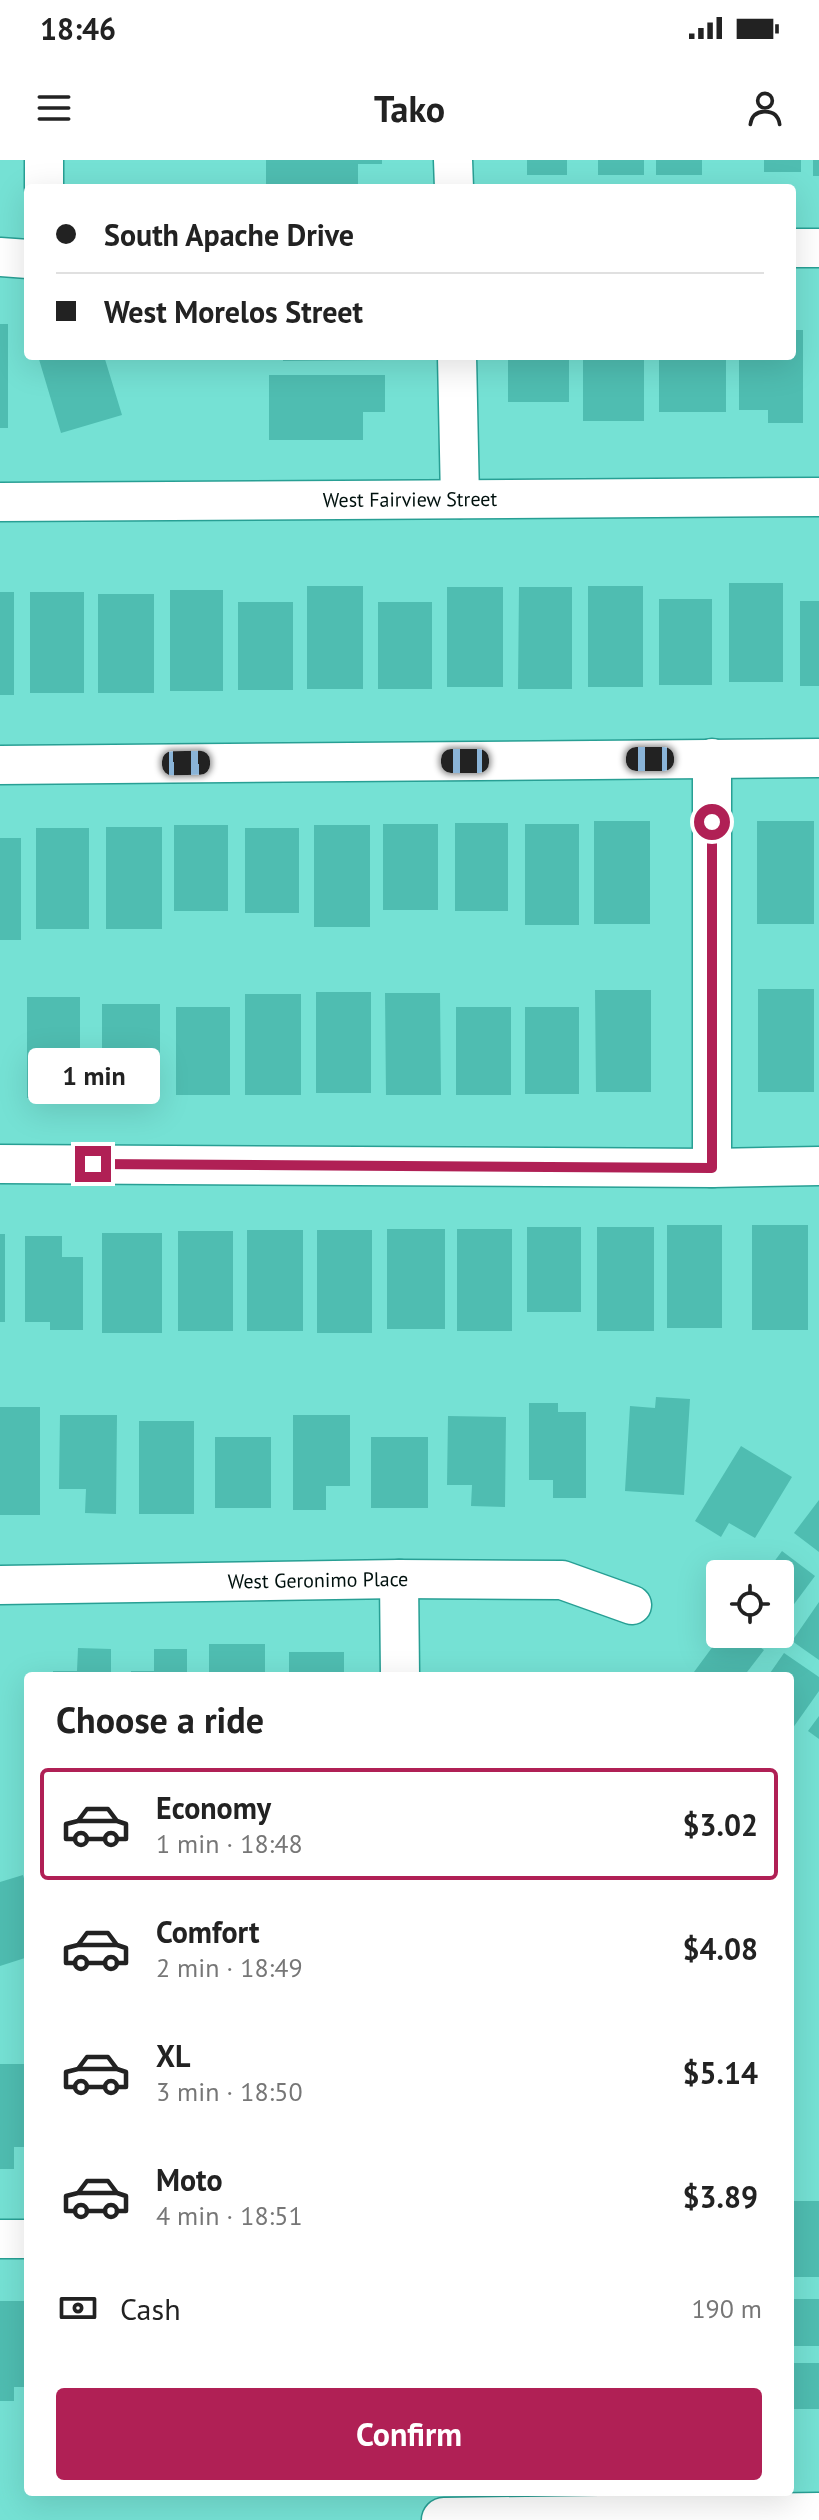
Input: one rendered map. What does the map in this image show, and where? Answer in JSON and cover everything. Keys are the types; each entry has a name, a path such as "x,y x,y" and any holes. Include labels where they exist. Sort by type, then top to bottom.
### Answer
{"main road":[{"path":"444,2520 819,2515"}],"street":[{"path":"44,160 44,184"},
{"path":"453,160 454,184"},
{"path":"796,248 819,248"},
{"path":"0,257 24,259"},
{"path":"457,360 460,499"},
{"name":"West Fairview Street","path":"0,502 819,497"},
{"path":"712,758 712,1168"},
{"path":"0,765 819,758"},
{"path":"0,1164 819,1166"},
{"path":"399,1579 400,1672"},
{"name":"West Geronimo Place","path":"0,1585 399,1579 562,1580 632,1605"},
{"path":"0,2239 24,2239"}],"building":[{"path":"266,160 382,160 382,164 358,164 358,184 266,184"},
{"path":"527,160 567,160 567,175 527,175"},
{"path":"598,160 644,160 644,175 598,175"},
{"path":"656,160 702,160 702,175 656,175"},
{"path":"764,160 801,160 801,172 764,172"},
{"path":"813,160 819,160 819,176 813,176"},
{"path":"0,324 8,324 8,428 0,428"},
{"path":"796,330 803,330 803,423 768,423 768,410 739,410 739,360 796,360"},
{"path":"39,360 105,360 122,415 61,433"},
{"path":"283,360 386,360 283,361"},
{"path":"508,360 569,360 569,402 508,402"},
{"path":"583,360 644,360 644,421 583,421"},
{"path":"659,360 726,360 726,412 659,412"},
{"path":"269,375 385,375 385,412 363,412 363,440 269,440"},
{"path":"729,583 783,583 783,682 729,682"},
{"path":"307,586 363,586 363,689 307,689"},
{"path":"588,586 643,586 643,687 588,687"},
{"path":"447,587 503,587 503,687 447,687"},
{"path":"519,587 572,587 572,689 518,689"},
{"path":"170,590 223,590 223,691 170,691"},
{"path":"0,592 14,592 14,695 0,695"},
{"path":"30,592 84,592 84,693 30,693"},
{"path":"98,594 154,594 154,693 98,693"},
{"path":"659,599 712,599 712,685 659,685"},
{"path":"800,601 819,601 819,686 800,686"},
{"path":"238,602 293,602 293,690 238,690"},
{"path":"378,602 432,602 432,689 378,689"},
{"path":"594,821 650,821 650,924 594,924"},
{"path":"757,821 814,821 814,924 757,924"},
{"path":"455,823 508,823 508,911 455,911"},
{"path":"383,824 438,824 438,910 383,910"},
{"path":"525,824 579,824 579,925 525,925"},
{"path":"174,825 228,825 228,911 174,911"},
{"path":"314,825 370,825 370,927 314,927"},
{"path":"106,827 162,827 162,929 106,929"},
{"path":"36,828 89,828 89,929 36,929"},
{"path":"245,828 299,828 299,913 245,913"},
{"path":"0,838 21,838 21,940 0,940"},
{"path":"758,989 814,989 814,1092 758,1092"},
{"path":"595,990 651,990 651,1092 596,1092"},
{"path":"316,992 371,992 371,1093 316,1093"},
{"path":"385,993 440,993 441,1095 386,1095"},
{"path":"245,994 301,994 301,1095 245,1095"},
{"path":"27,997 80,997 80,1098 27,1098"},
{"path":"102,1004 160,1004 160,1093 125,1093 125,1071 102,1071"},
{"path":"176,1007 230,1007 230,1095 176,1095"},
{"path":"456,1007 511,1007 511,1095 456,1095"},
{"path":"525,1007 579,1007 579,1094 525,1094"},
{"path":"667,1225 722,1225 722,1328 667,1328"},
{"path":"752,1225 808,1225 808,1330 752,1330"},
{"path":"527,1227 581,1227 581,1312 527,1312"},
{"path":"597,1227 654,1227 654,1331 597,1331"},
{"path":"387,1229 445,1229 445,1329 387,1329"},
{"path":"457,1229 512,1229 512,1331 457,1331"},
{"path":"247,1230 303,1230 303,1331 247,1331"},
{"path":"317,1230 372,1230 372,1333 317,1333"},
{"path":"178,1231 233,1231 233,1331 178,1331"},
{"path":"102,1233 162,1233 162,1333 102,1333"},
{"path":"0,1234 5,1234 5,1322 0,1322"},
{"path":"25,1236 62,1236 62,1257 83,1257 83,1330 50,1330 50,1322 25,1322"},
{"path":"656,1397 690,1399 684,1495 625,1491 630,1406 655,1408"},
{"path":"529,1403 558,1403 558,1412 586,1412 586,1498 553,1498 553,1480 529,1480"},
{"path":"0,1407 40,1407 40,1515 0,1515"},
{"path":"60,1415 117,1415 116,1514 85,1513 86,1489 59,1489"},
{"path":"293,1415 350,1415 350,1486 326,1486 326,1510 293,1510"},
{"path":"448,1416 506,1417 505,1507 471,1506 472,1485 447,1485"},
{"path":"139,1421 194,1421 194,1514 139,1514"},
{"path":"215,1437 271,1437 271,1508 215,1508"},
{"path":"371,1437 428,1437 428,1508 371,1508"},
{"path":"741,1446 792,1477 755,1538 729,1523 721,1537 695,1521"},
{"path":"819,1500 819,1552 794,1533"},
{"path":"782,1551 794,1560 775,1560"},
{"path":"794,1560 815,1576 794,1604"},
{"path":"819,1602 819,1660 794,1642"},
{"path":"209,1644 265,1644 265,1672 209,1672"},
{"path":"78,1648 111,1649 111,1672 53,1672 77,1671"},
{"path":"712,1648 761,1648 764,1650 747,1672 694,1672"},
{"path":"154,1649 187,1649 187,1672 131,1672 154,1671"},
{"path":"289,1652 344,1652 344,1672 289,1672"},
{"path":"784,1653 819,1677 819,1691 794,1726 794,1672 771,1672"},
{"path":"819,1716 819,1739 808,1731"},
{"path":"23,1875 24,1878 24,1958 0,1966 0,1882"},
{"path":"0,2064 24,2064 24,2147 14,2147 14,2169 0,2169"},
{"path":"794,2201 819,2201 819,2277 794,2277"},
{"path":"794,2299 819,2299 819,2346 794,2346"},
{"path":"0,2301 24,2301 24,2387 14,2387 14,2401 0,2401"},
{"path":"794,2363 819,2363 819,2409 794,2409"}],"route":[{"path":"93,1164 712,1168 712,822"}]}
